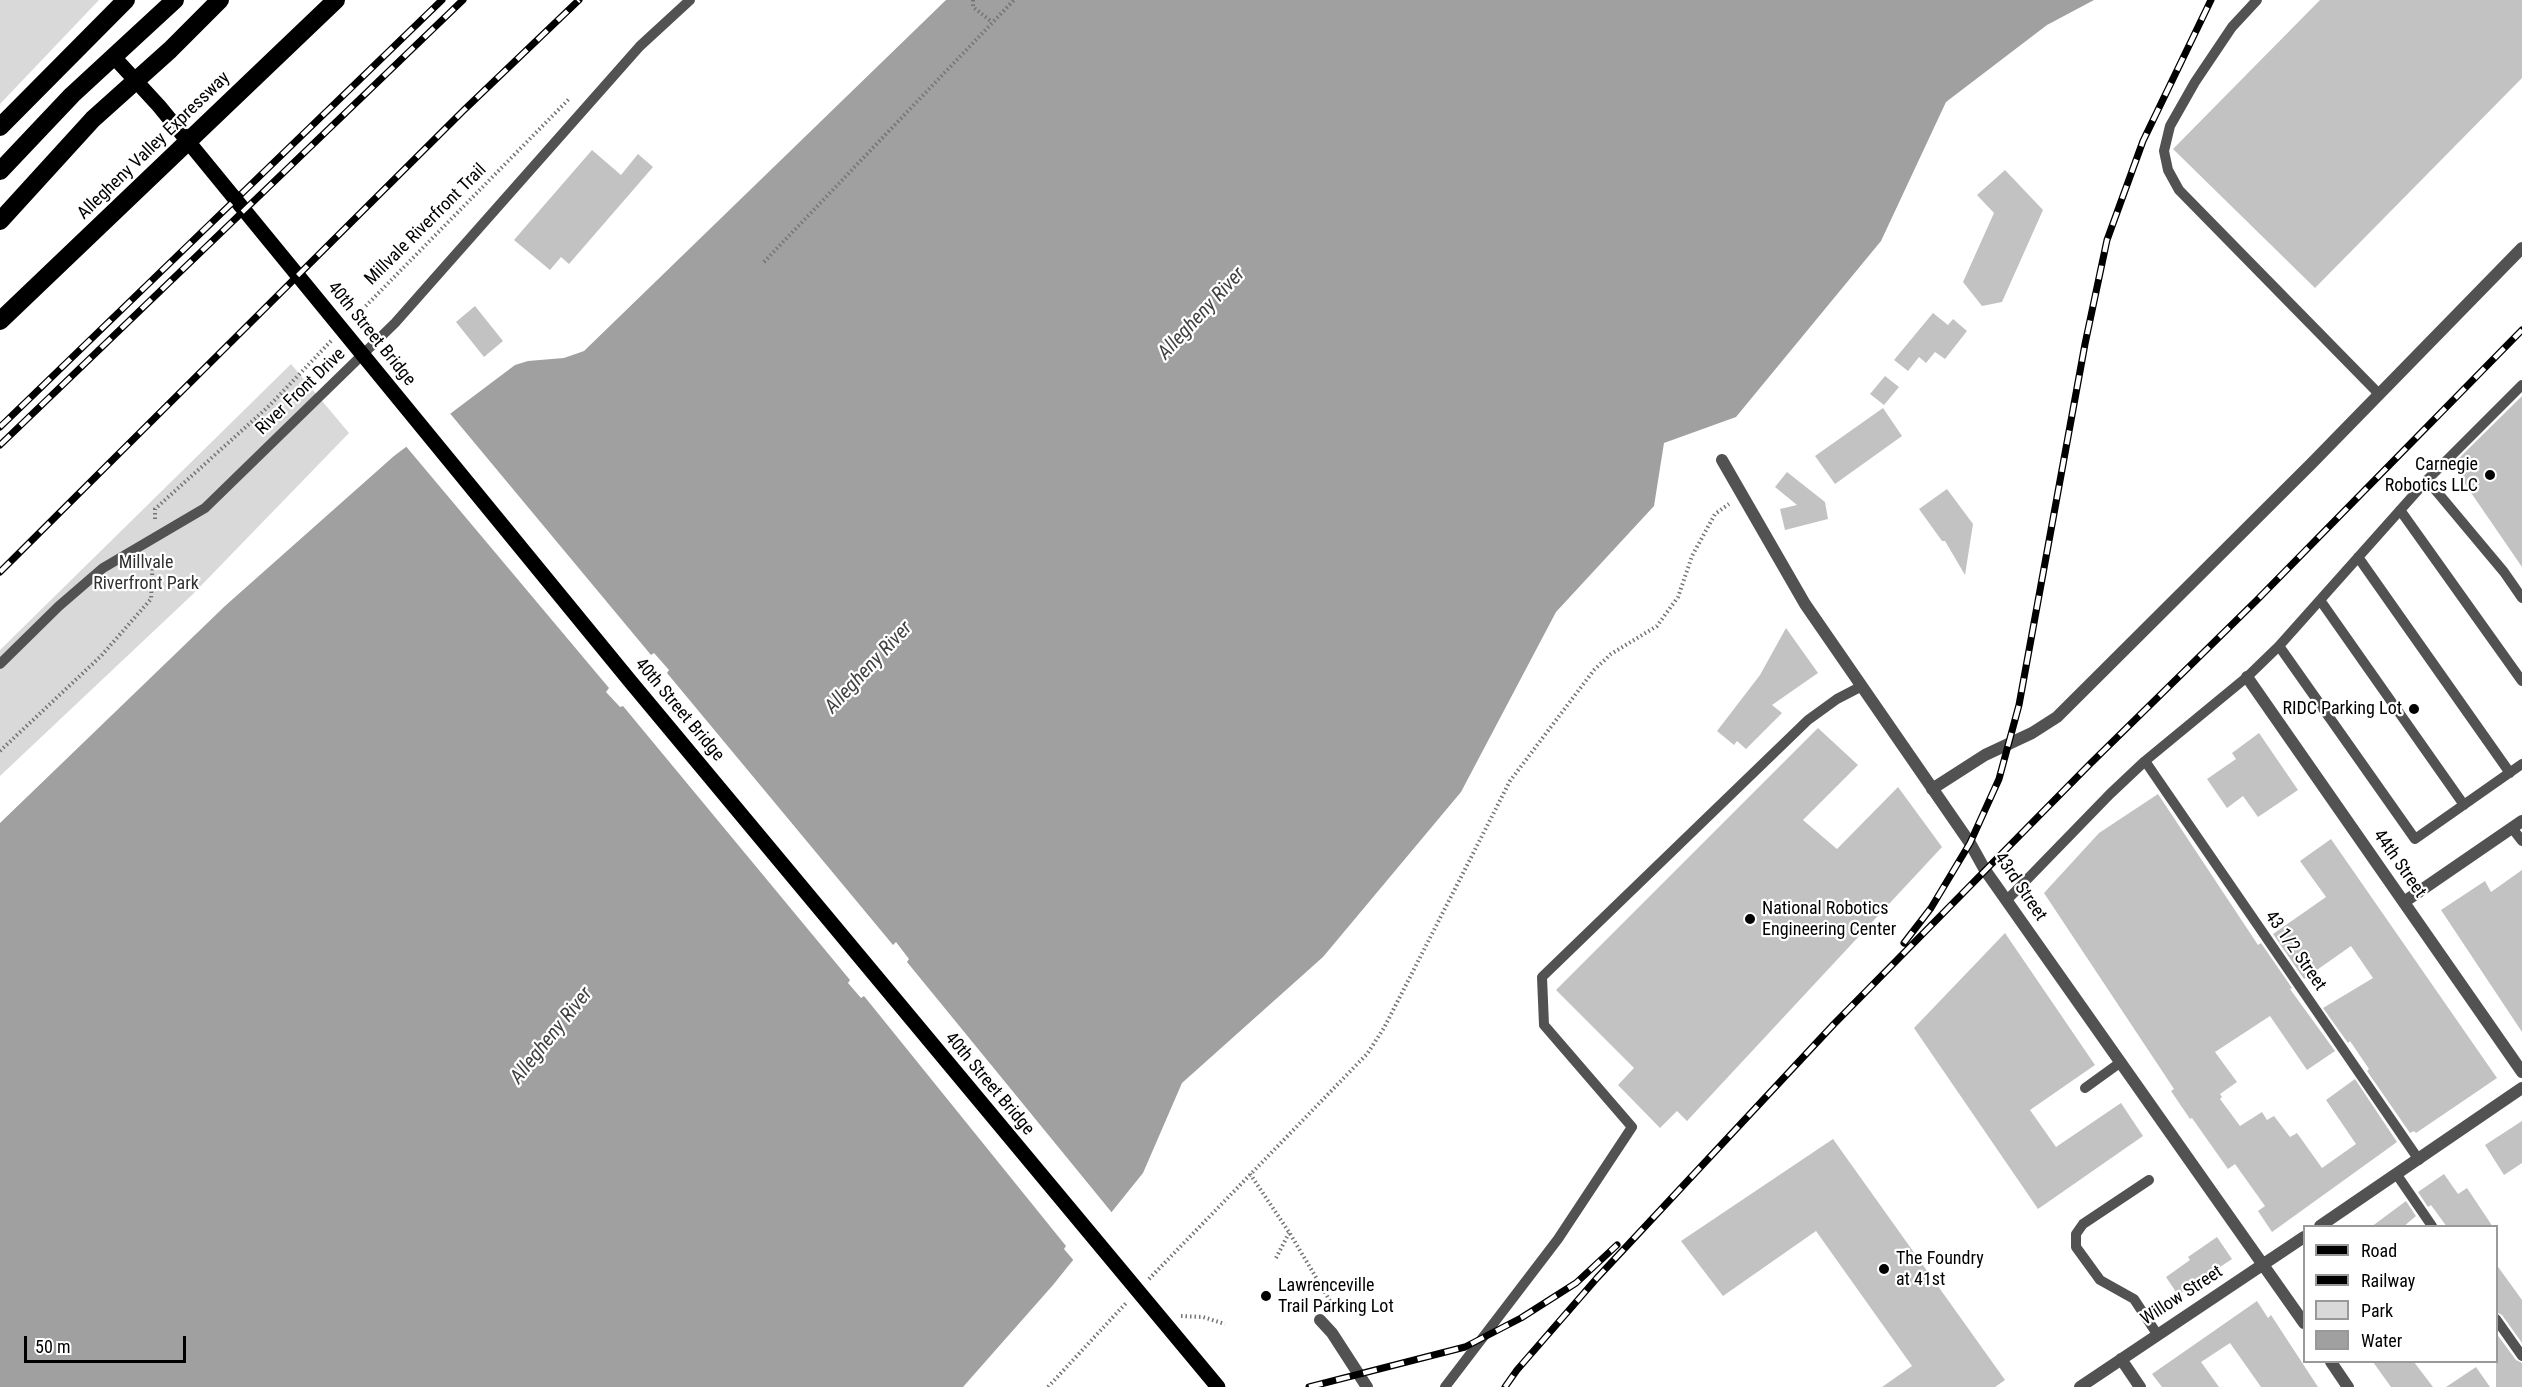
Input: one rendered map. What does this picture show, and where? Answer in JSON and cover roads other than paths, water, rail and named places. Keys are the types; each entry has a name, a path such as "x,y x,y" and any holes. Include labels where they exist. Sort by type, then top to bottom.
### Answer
{"highway":[{"path":"0,127 126,0"},
{"path":"0,171 72,95 175,0"},
{"path":"0,221 93,119 220,0"},
{"name":"Allegheny Valley Expressway","path":"0,321 336,0"}],"main road":[{"name":"40th Street Bridge","path":"113,56 159,106 637,690 1218,1387"}],"street":[{"path":"1932,789 1985,755 2032,733 2057,717 2522,248"},
{"name":"43rd Street","path":"1722,460 1805,604 2007,900 2303,1322"},
{"name":"44th Street","path":"2247,677 2522,1072"},
{"path":"2404,902 2517,824"},
{"path":"2323,1225 2522,1088"},
{"name":"Willow Street","path":"2080,1387 2303,1238"},
{"path":"1320,1320 1367,1387"},
{"path":"2121,1359 2140,1387"},
{"path":"2332,1363 2348,1387"}],"lane":[{"name":"River Front Drive","path":"0,664 59,606 103,568 205,508 395,323 640,46 690,0"},
{"path":"2258,0 2232,27 2195,82 2170,126 2164,151 2168,170 2179,190 2379,394"},
{"path":"2007,900 2110,794 2247,677 2279,646 2427,480 2522,384"},
{"path":"2427,480 2504,572 2522,598"},
{"path":"2400,510 2522,681"},
{"path":"2358,557 2510,773"},
{"path":"2320,600 2464,805"},
{"path":"2279,646 2415,839 2522,764"},
{"path":"1445,1387 1558,1239 1632,1127 1544,1025 1542,976 1808,720 1837,699 1862,686"},
{"name":"43 1/2 Street","path":"2145,762 2419,1160"},
{"path":"2517,824 2522,841"},
{"path":"2085,1088 2121,1062"},
{"path":"2397,1175 2431,1225"},
{"path":"2149,1180 2083,1224 2076,1234 2076,1247 2100,1280 2134,1299 2157,1334"},
{"path":"2498,1323 2522,1356"}],"water":[{"name":"Allegheny River","path":"946,0 2094,0 2047,25 1946,102 1881,241 1736,417 1664,443 1654,506 1556,612 1461,792 1323,957 1182,1083 1143,1173 1053,1285 963,1387 0,1387 0,823 225,606 394,456 515,365 528,361 564,358 584,351"}],"railway":[{"path":"0,427 442,0"},
{"path":"0,445 463,0"},
{"path":"0,572 464,110 579,0"},
{"path":"1904,943 1931,908 1970,843 1999,779 2019,705 2085,344 2107,240 2143,141 2211,0"},
{"path":"1505,1387 1597,1278 1834,1024 2091,763 2257,600 2522,330"},
{"path":"1309,1387 1465,1347 1521,1318 1576,1283 1617,1245"}],"place":[{"name":"Carnegie Robotics LLC","path":"2490,475"},
{"name":"RIDC Parking Lot","path":"2414,709"},
{"name":"National Robotics Engineering Center","path":"1750,919"},
{"name":"The Foundry at 41st","path":"1884,1269"},
{"name":"Lawrenceville Trail Parking Lot","path":"1266,1296"}],"park label":[{"name":"Millvale Riverfront Park","path":"146,573"}]}
